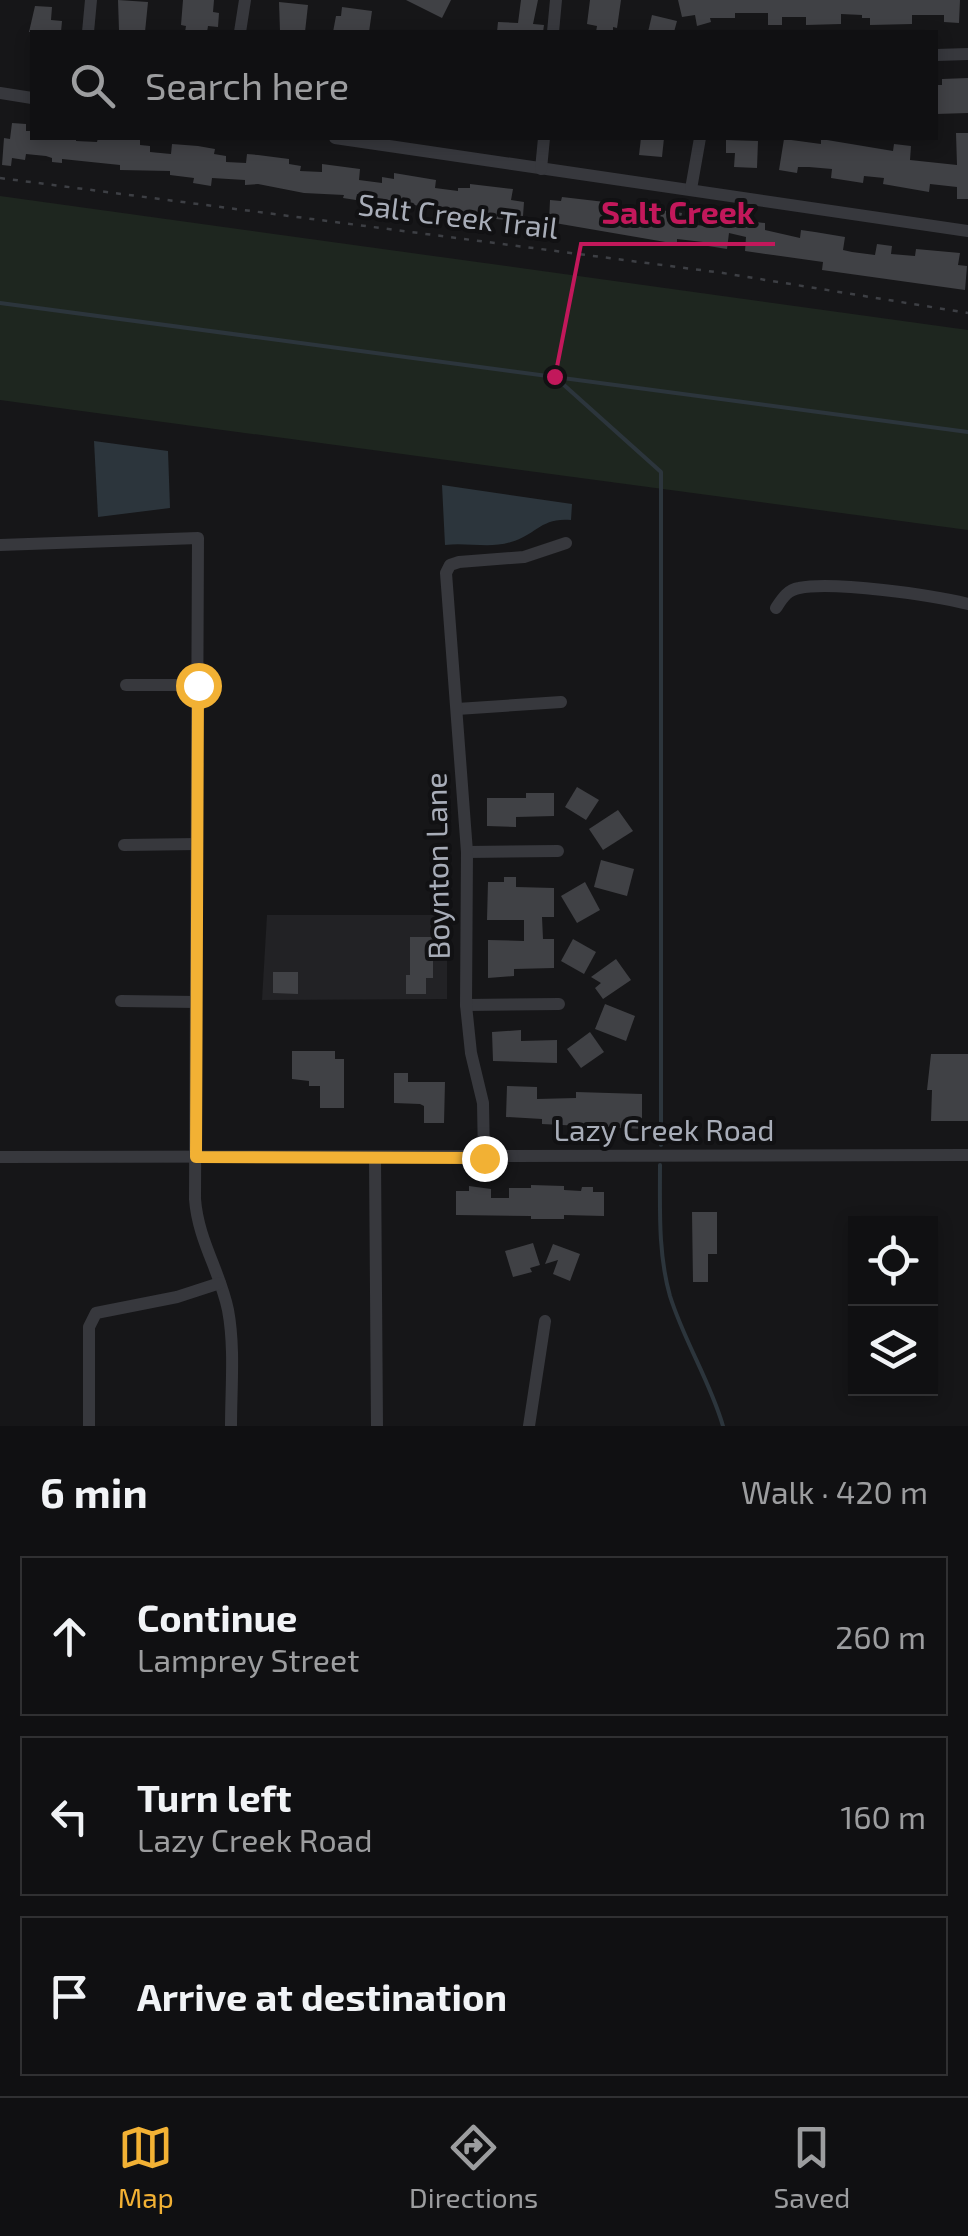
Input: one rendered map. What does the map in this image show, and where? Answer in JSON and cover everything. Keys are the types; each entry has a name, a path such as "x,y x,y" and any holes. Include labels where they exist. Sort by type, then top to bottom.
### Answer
{"street":[{"path":"88,30 91,0"},
{"path":"240,30 245,0"},
{"path":"553,30 556,0"},
{"path":"938,55 968,54"},
{"path":"0,94 30,98"},
{"path":"362,140 968,230"},
{"path":"542,169 544,140"},
{"path":"691,189 700,140"},
{"path":"0,545 198,538 198,1231 220,1282 231,1338 231,1426"},
{"name":"Boynton Lane","path":"484,1158 483,1103 471,1053 466,1005 467,852 446,572 458,562 524,557 566,542"},
{"path":"776,608 786,593 800,588 868,589 968,604"},
{"path":"126,686 198,685"},
{"path":"457,708 561,702"},
{"path":"124,845 197,844"},
{"path":"467,852 558,851"},
{"path":"121,1002 196,1002"},
{"path":"466,1005 559,1004"},
{"name":"Lazy Creek Road","path":"0,1157 968,1156"},
{"path":"376,1158 376,1426"},
{"path":"90,1426 89,1327 96,1313 177,1297 220,1282"},
{"path":"529,1426 545,1321"}],"path":[{"name":"Salt Creek Trail","path":"0,178 704,270 968,313"}],"shaded area":[{"path":"0,196 968,330 968,530 0,400"},
{"path":"94,441 168,451 170,508 98,517"},
{"path":"442,485 572,504 571,520 552,521 503,544 445,545"},
{"path":"267,915 447,915 447,999 262,1000"}],"building":[{"path":"118,0 148,2 145,30 119,30"},
{"path":"183,0 214,0 213,12 219,13 218,27 185,30 186,26 181,25"},
{"path":"406,0 451,0 442,18"},
{"path":"521,0 538,0 533,24 544,25 543,30 497,30 498,22 518,23"},
{"path":"590,0 621,0 617,28 596,30 597,26 587,24"},
{"path":"678,0 960,0 959,23 944,22 944,15 912,15 912,24 870,25 870,18 841,14 841,24 806,25 806,17 782,17 782,25 768,25 768,13 735,13 735,18 710,18 711,22 697,26 695,15 682,17"},
{"path":"279,2 308,5 305,30 280,30"},
{"path":"35,6 52,7 51,20 62,21 61,30 29,32"},
{"path":"342,7 372,11 369,30 333,30 336,16 341,16"},
{"path":"652,15 677,21 675,30 648,30"},
{"path":"968,78 968,113 938,114 938,85 942,85 942,79"},
{"path":"12,123 26,124 30,140 140,140 140,145 150,146 150,152 171,154 172,144 198,146 215,149 214,154 226,156 226,162 246,163 247,154 289,159 289,164 301,166 300,171 322,172 322,164 360,169 359,180 382,183 382,177 394,179 394,173 436,180 435,188 458,191 470,188 470,184 513,189 511,200 524,202 523,216 496,219 496,214 451,212 357,194 356,200 343,198 344,195 245,185 245,180 212,178 211,186 193,183 194,178 170,175 170,171 120,170 120,165 62,159 62,163 52,162 46,156 26,154 25,160 12,158 11,166 2,165 4,138 10,139"},
{"path":"956,133 968,133 968,199 957,199 957,187 930,184 929,192 883,184 884,178 864,176 863,183 831,178 832,169 798,167 797,173 779,170 784,140 821,144 821,140 827,140 893,151 894,144 911,146 910,160 957,165"},
{"path":"641,140 664,140 662,157 639,155"},
{"path":"726,140 758,141 757,168 734,167 735,153 726,153"},
{"path":"562,197 605,202 604,211 637,212 638,207 682,213 680,223 720,226 721,218 765,223 765,230 800,238 801,230 845,237 843,250 852,252 875,255 877,244 892,246 891,254 915,256 916,249 960,253 958,265 967,266 965,290 822,270 823,262 745,251 746,237 729,233 727,249 702,245 703,242 677,239 677,244 549,222 550,200 561,201"},
{"path":"577,787 599,800 586,820 565,807"},
{"path":"526,793 554,793 554,816 516,817 516,827 487,826 487,798 526,798"},
{"path":"618,810 633,831 603,850 589,829"},
{"path":"601,860 634,869 627,896 594,887"},
{"path":"504,877 516,877 516,887 554,888 554,917 542,917 543,939 554,939 554,968 514,969 514,976 488,978 488,940 524,941 524,920 487,920 488,882 504,882"},
{"path":"585,882 600,910 577,923 561,896"},
{"path":"410,937 433,937 433,978 426,978 426,994 406,994"},
{"path":"573,939 596,952 584,974 561,961"},
{"path":"616,959 631,980 603,999 595,988 601,983 591,977"},
{"path":"273,972 298,972 298,994 273,993"},
{"path":"605,1004 635,1016 626,1041 595,1029"},
{"path":"521,1030 521,1041 557,1040 557,1063 493,1061 492,1032"},
{"path":"590,1032 604,1052 581,1068 567,1049"},
{"path":"292,1051 335,1051 335,1059 344,1059 344,1108 320,1108 320,1086 292,1079"},
{"path":"931,1054 968,1054 968,1121 931,1121 932,1090 927,1090"},
{"path":"394,1073 408,1073 408,1082 445,1082 444,1123 424,1123 424,1106 420,1104 394,1103"},
{"path":"507,1086 537,1087 537,1099 576,1098 576,1092 642,1094 642,1129 542,1124 542,1119 506,1117"},
{"path":"531,1185 581,1191 582,1187 593,1187 593,1192 604,1192 604,1216 531,1219 456,1215 456,1191 469,1191 469,1186 491,1189 491,1198 509,1198 509,1188"},
{"path":"692,1212 717,1212 717,1254 708,1254 708,1282 693,1282"},
{"path":"533,1243 540,1265 530,1268 532,1272 513,1277 505,1251"},
{"path":"553,1244 580,1254 570,1281 553,1274 558,1260 545,1264"}],"waterway":[{"path":"0,303 968,432"},
{"path":"555,377 661,472 661,1145"},
{"path":"660,1165 660,1231 666,1280 723,1426"}],"place":[{"name":"Salt Creek","path":"555,377"}],"route":[{"path":"198,685 196,1157 484,1158"}]}
